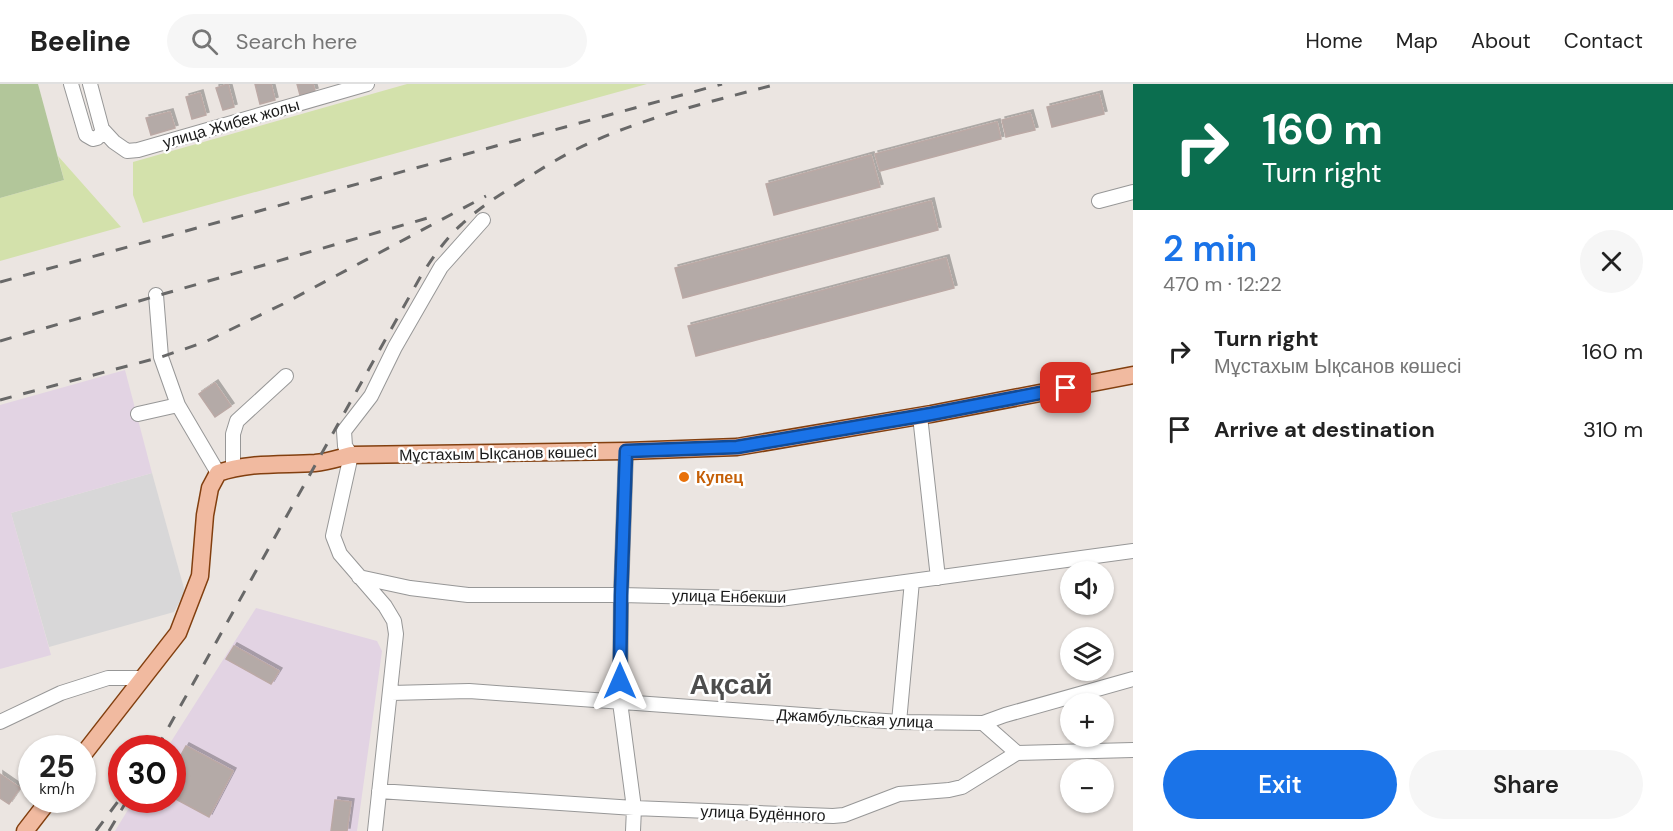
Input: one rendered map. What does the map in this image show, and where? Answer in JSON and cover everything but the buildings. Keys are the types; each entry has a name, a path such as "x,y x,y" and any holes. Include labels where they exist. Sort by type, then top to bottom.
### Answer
{"main road":[{"name":"Мұстахым Ықсанов көшесі","path":"226,470 249,465 317,463 351,456 737,447 920,416 1133,375"},
{"path":"96,738 178,633 200,576 205,515 210,488 226,470"},
{"path":"25,831 39,813"}],"street":[{"path":"71,84 87,135 93,139 102,134 102,129 90,84"},
{"name":"улица Жибек жолы","path":"102,129 114,142 127,151 138,150 367,84"},
{"path":"1099,201 1133,192"},
{"path":"375,831 396,634 394,621 385,606 340,555 333,536 351,456 345,446 344,431 371,396 395,347 441,267 483,220"},
{"path":"156,296 161,357 177,405 226,470"},
{"path":"226,470 237,421 286,376"},
{"path":"138,414 177,405"},
{"path":"920,416 938,578"},
{"path":"626,451 620,702 634,808 633,831"},
{"name":"улица Енбекши","path":"359,578 410,588 468,595 621,595 780,599 1133,551"},
{"path":"899,722 912,581"},
{"path":"0,722 61,693 108,678 143,678"},
{"name":"Джамбульская улица","path":"391,693 469,691 899,722 983,723 1133,680"},
{"path":"983,723 1017,753 1133,750"},
{"name":"улица Будённого","path":"379,791 634,808 833,816 844,815 899,794 962,787 1017,753"}],"shaded area":[{"path":"125,370 152,473 11,513 51,655 0,669 0,405"},
{"path":"152,473 185,592 174,612 49,647 11,513"},
{"path":"256,608 377,641 382,651 357,831 115,831 126,813 186,813 186,735 175,735"}],"green space":[{"path":"0,84 38,84 64,180 0,198"},
{"path":"407,84 647,84 143,223 133,195 133,162"},
{"path":"58,156 121,227 0,261 0,198 64,180"}],"railway":[{"path":"0,282 722,84"},
{"path":"164,735 422,274 451,235 491,201 577,149 625,128 701,104 777,84"},
{"path":"0,400 161,357 205,342 283,304 486,196"},
{"path":"0,341 438,215"},
{"path":"96,831 109,813"},
{"path":"109,831 120,813"}],"place":[{"name":"Купец","path":"684,477"}],"district":[{"name":"Ақсай","path":"731,684"}],"route":[{"path":"620,681 626,451 737,447 1066,388"}]}
